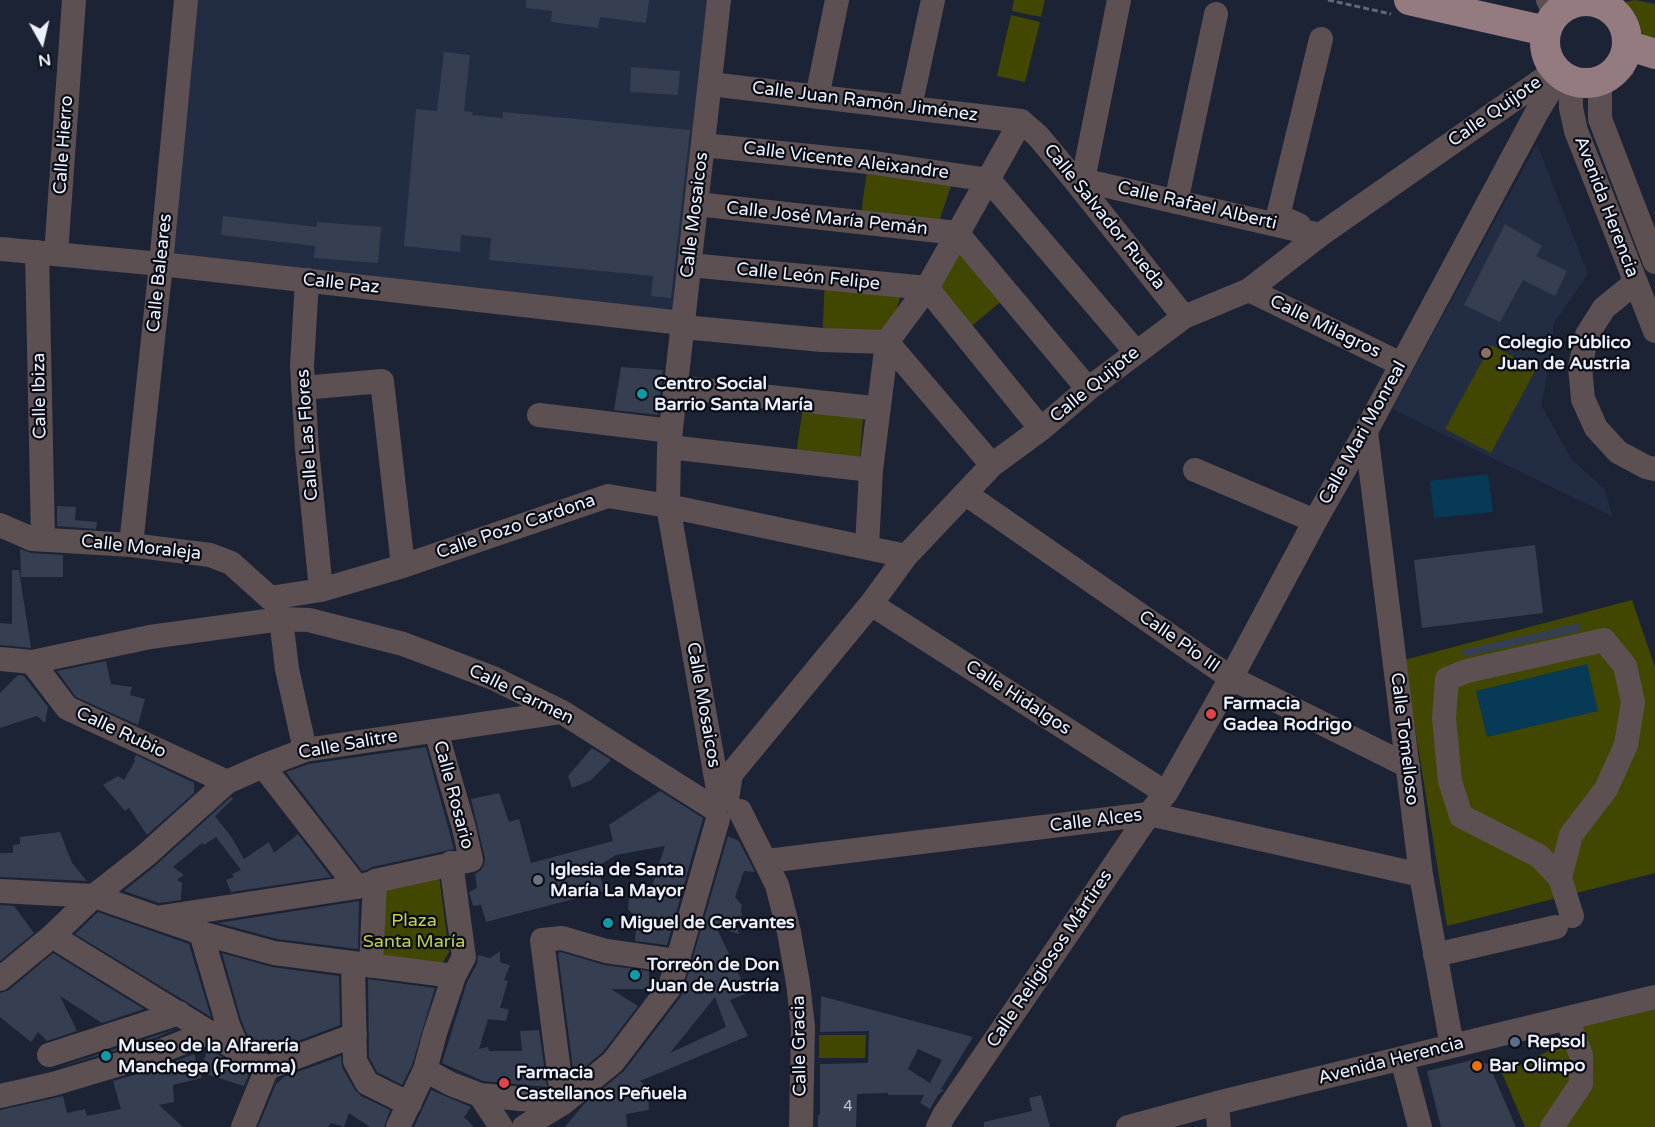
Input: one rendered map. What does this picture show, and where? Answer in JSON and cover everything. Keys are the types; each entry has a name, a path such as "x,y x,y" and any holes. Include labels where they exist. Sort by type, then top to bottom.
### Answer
{"main road":[{"path":"1401,7 1549,15 1572,3 1607,3 1621,20 1626,33 1642,57 1618,68 1610,75 1577,82 1547,57 1544,40 1549,15"}],"street":[{"name":"Calle Hierro","path":"47,253 74,0"},
{"name":"Calle Baleares","path":"131,545 186,0"},
{"name":"Calle Mosaicos","path":"719,0 670,439 668,506 725,810"},
{"path":"817,96 837,0"},
{"path":"910,107 933,0"},
{"path":"1078,179 1119,0"},
{"path":"1176,202 1216,14"},
{"path":"1320,235 1278,216 1321,39"},
{"name":"Calle Quijote","path":"524,1127 563,1103 612,1062 670,987 676,961 725,810 731,774 871,604 906,556 992,465 1184,317 1249,290 1320,235 1504,106 1577,82"},
{"name":"Calle Mari Monreal","path":"1166,793 1366,431 1537,112 1577,82"},
{"name":"Avenida Herencia","path":"1577,82 1571,108 1576,131 1655,331"},
{"name":"Avenida Herencia","path":"1577,82 1600,118 1655,262"},
{"name":"Calle Juan Ramón Jiménez","path":"710,84 1021,121"},
{"path":"1504,106 1521,107 1537,112 1576,131"},
{"path":"867,547 871,470 887,342 927,288 1021,121"},
{"name":"Calle Salvador Rueda","path":"1021,121 1078,179 1184,317"},
{"name":"Calle Vicente Aleixandre","path":"703,145 868,162 989,180"},
{"name":"Calle Rafael Alberti","path":"1078,179 1320,235"},
{"path":"989,180 1136,352"},
{"name":"Calle José María Pemán","path":"697,204 957,233"},
{"path":"957,233 1088,389"},
{"name":"Calle Paz","path":"0,249 307,280 822,340 887,342"},
{"name":"Calle Ibiza","path":"43,539 47,253"},
{"name":"Calle León Felipe","path":"690,265 927,288"},
{"name":"Calle Las Flores","path":"307,280 302,366 314,591 309,620"},
{"path":"1636,282 1604,308 1587,335 1580,367 1583,399 1596,428 1618,452 1646,467 1655,469"},
{"path":"927,288 1041,429"},
{"name":"Calle Milagros","path":"1249,290 1401,364"},
{"path":"887,342 992,465"},
{"path":"303,388 382,381 403,566"},
{"path":"676,387 878,410"},
{"path":"539,414 670,439 871,470"},
{"name":"Calle Tomelloso","path":"1366,431 1421,875 1452,1046"},
{"path":"1195,470 1315,521"},
{"name":"Calle Pío III","path":"966,494 1231,678 1407,766"},
{"name":"Calle Pozo Cardona","path":"12,665 274,612 314,591 403,566 608,496 668,506 906,556"},
{"name":"Calle Moraleja","path":"0,525 32,538 131,545 210,555 231,563 274,612"},
{"name":"Calle Hidalgos","path":"871,604 1166,793"},
{"path":"274,612 305,750"},
{"name":"Calle Carmen","path":"274,612 403,644 493,678 561,712 725,810"},
{"path":"1436,955 1564,922 1560,878 1570,835 1606,789 1626,745 1633,702 1625,666 1604,639 1467,671 1447,679 1444,718 1450,781 1461,816 1539,856 1560,878"},
{"name":"Calle Rubio","path":"12,665 67,708 227,782"},
{"name":"Calle Salitre","path":"0,979 52,936 94,896 146,855 227,782 305,750 561,712"},
{"name":"Calle Rosario","path":"398,1127 425,1070 454,976 464,957 461,862 464,828 436,731"},
{"path":"263,766 366,884 355,1061 368,1083 411,1103"},
{"name":"Calle Religiosos Mártires","path":"938,1127 1149,814 1166,793"},
{"name":"Calle Gracia","path":"725,810 767,861 777,885 789,932 803,1027 801,1127"},
{"name":"Calle Alces","path":"767,861 1149,814 1421,875"},
{"path":"159,918 366,884 461,862"},
{"path":"0,891 94,896 201,933 274,952 454,976"},
{"path":"201,933 228,1024 238,1049"},
{"path":"52,936 267,1068"},
{"path":"425,1070 451,1084 480,1095 563,1103 542,940 562,938 606,951 676,961"},
{"name":"Avenida Herencia","path":"1128,1127 1217,1103 1655,997"},
{"path":"48,1055 179,1013"},
{"path":"1552,1127 1581,1083 1581,1054 1567,1019"},
{"path":"0,1096 53,1084 153,1054 210,1032"},
{"path":"243,1127 267,1068 355,1035"},
{"path":"1402,1059 1420,1127"},
{"path":"480,1095 501,1127"},
{"path":"1217,1103 1219,1127"}],"path":[{"path":"1328,0 1401,7"},
{"path":"1577,82 1609,105 1619,79 1636,71 1642,57"}],"shaded area":[{"path":"186,0 719,0 682,323 161,264"},
{"name":"Colegio Público Juan de Austria","path":"1537,144 1588,274 1554,323 1541,405 1572,460 1604,488 1613,517 1392,409"},
{"path":"1488,474 1493,512 1434,518 1430,481"},
{"path":"1587,664 1598,711 1487,737 1476,691"}],"green space":[{"path":"1014,0 1045,0 1041,17 1012,11"},
{"path":"1635,0 1655,4 1655,41 1645,36 1626,13 1626,2"},
{"path":"1011,15 1040,22 1025,82 997,76"},
{"path":"868,162 955,174 936,231 860,222"},
{"path":"968,244 1009,295 963,333 927,288"},
{"path":"825,280 903,287 887,342 822,340"},
{"path":"1491,345 1536,369 1491,453 1445,429"},
{"path":"804,401 864,407 859,467 795,460"},
{"path":"1632,600 1655,667 1655,873 1447,926 1404,660"},
{"name":"Plaza Santa María","path":"439,875 449,952 440,967 380,961 383,887"},
{"path":"1655,1005 1655,1127 1525,1127 1502,1073 1561,1045 1562,1028"},
{"path":"819,1035 866,1035 865,1058 819,1058"}],"building":[{"path":"526,0 649,0 646,23 600,17 598,28 551,22 552,11 526,8"},
{"path":"444,52 470,55 464,111 473,112 472,115 503,118 503,112 690,130 671,298 651,296 653,276 489,260 491,238 461,235 460,252 404,246 416,109 437,111"},
{"path":"631,67 680,71 678,95 630,92"},
{"path":"223,216 317,227 317,222 381,227 378,263 314,258 315,246 221,235"},
{"path":"1505,224 1542,246 1536,256 1567,271 1555,296 1523,280 1500,322 1464,305"},
{"name":"Centro Social Barrio Santa María","path":"621,367 663,370 658,415 614,410"},
{"path":"57,506 76,507 75,520 97,522 96,529 57,526"},
{"path":"1535,545 1543,613 1422,628 1414,560"},
{"path":"20,549 31,553 63,555 63,577 21,577"},
{"path":"12,570 19,570 31,648 0,645 0,623 12,624"},
{"path":"1579,623 1581,631 1464,657 1462,650"},
{"path":"106,661 111,684 132,687 130,695 145,699 138,725 76,697 57,671"},
{"path":"18,675 24,676 48,707 45,723 37,716 0,728 0,693"},
{"path":"426,747 454,849 362,871 286,772 309,764"},
{"path":"592,748 611,760 591,780 572,788 568,776"},
{"path":"136,755 194,783 194,793 147,835 129,808 125,811 103,785 118,776 124,780"},
{"path":"660,791 703,818 667,945 635,941 637,919 628,909 630,887 651,889 665,846 616,855 598,866 604,891 486,922 481,905 473,906 469,892 477,888 475,874 481,870 485,858 471,799 499,793 509,822 519,819 531,863 613,841 609,825"},
{"path":"231,797 233,799 215,816 244,859 269,842 274,853 298,834 331,877 231,892 226,880 234,877 232,874 241,870 216,837 204,845 202,843 173,867 184,875 177,880 182,883 181,900 159,903 124,891 155,866"},
{"path":"60,832 72,863 87,881 0,877 0,853 13,853 13,845 20,844 20,837"},
{"path":"728,836 739,841 755,872 744,871 735,897 742,905 742,921 736,923 739,934 716,927 748,993 730,1000 748,1036 640,1081 648,1087 649,1110 626,1114 627,1127 565,1127 584,1104 624,1071 682,995","holes":["715,997 726,1027 670,1053"]},
{"path":"359,901 358,949 277,939 218,923"},
{"path":"0,905 14,906 34,933 0,961"},
{"path":"98,912 189,944 211,1017 75,934"},
{"path":"500,951 500,962 510,965 504,980 508,981 500,1008 509,1009 506,1021 488,1019 479,1049 488,1047 489,1051 522,1051 520,1031 539,1030 547,1087 483,1081 442,1063 467,982 477,964 478,955 490,958"},
{"path":"53,953 144,1009 102,1023 60,996 77,1031 47,1041 38,1032 31,1042 0,1017 0,993 9,990"},
{"path":"222,953 272,967 339,976 340,1025 269,1052 250,1041 241,1020"},
{"path":"558,953 604,965 649,971 649,989 611,989 638,1006 603,1052 574,1076"},
{"path":"368,979 435,988 412,1065 402,1085 377,1072 369,1057"},
{"path":"821,996 973,1037 941,1089 944,1090 938,1095 930,1109 920,1103 924,1095 857,1094 856,1127 818,1127 820,1064 868,1063 869,1031 820,1032","holes":["918,1049 942,1060 930,1083 908,1069"]},
{"path":"176,1029 148,1041 56,1068"},
{"path":"208,1048 249,1074 244,1086 200,1072"},
{"path":"194,1054 202,1078 173,1085 174,1102 159,1105 183,1127 0,1127 0,1110 63,1096 67,1113 85,1109 87,1116 121,1109 113,1081"},
{"path":"341,1056 342,1067 355,1090 361,1096 390,1110 384,1127 370,1127 349,1113 344,1127 331,1123 328,1127 258,1127 276,1084 284,1077"},
{"path":"1477,1059 1489,1065 1516,1127 1441,1127 1427,1071"},
{"path":"431,1090 471,1107 464,1117 474,1127 414,1127"},
{"path":"1041,1095 1050,1127 984,1127 984,1122 1032,1111 1029,1098"}],"place":[{"name":"Colegio Público Juan de Austria","path":"1486,353"},
{"name":"Centro Social Barrio Santa María","path":"642,394"},
{"name":"Farmacia Gadea Rodrigo","path":"1211,714"},
{"name":"Iglesia de Santa María La Mayor","path":"538,880"},
{"name":"Miguel de Cervantes","path":"608,923"},
{"name":"Torreón de Don Juan de Austría","path":"635,975"},
{"name":"Repsol","path":"1515,1042"},
{"name":"Museo de la Alfarería Manchega (Formma)","path":"106,1056"},
{"name":"Bar Olimpo","path":"1477,1066"},
{"name":"Farmacia Castellanos Peñuela","path":"504,1083"}]}
